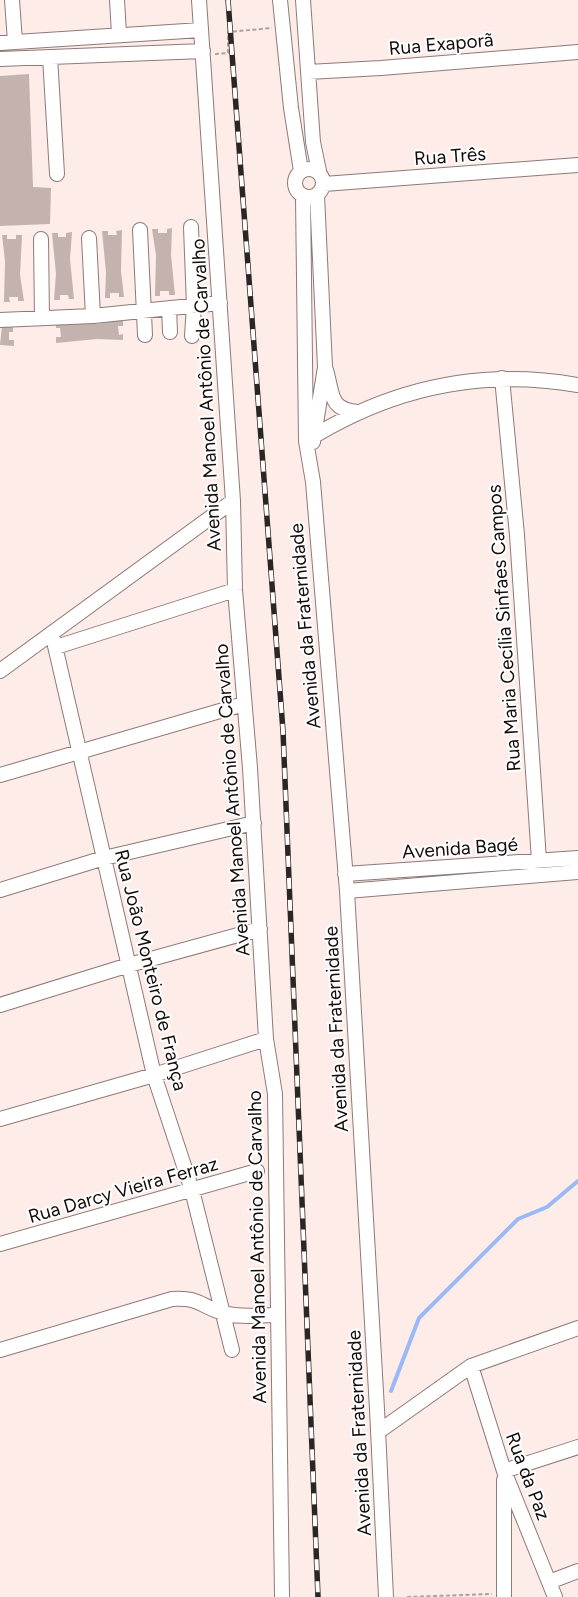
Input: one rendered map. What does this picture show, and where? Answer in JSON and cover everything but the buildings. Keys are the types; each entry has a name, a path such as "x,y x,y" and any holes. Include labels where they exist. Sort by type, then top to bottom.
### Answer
{"street":[{"path":"12,0 15,42"},
{"path":"116,0 119,34"},
{"name":"Avenida Manoel Antônio de Carvalho","path":"199,0 233,501 235,590 254,823 266,1039 275,1094 282,1597"},
{"name":"Avenida da Fraternidade","path":"280,0 291,108 301,171 295,184 316,186"},
{"name":"Avenida da Fraternidade","path":"303,0 314,142 325,367 310,439"},
{"path":"0,43 201,30"},
{"name":"Rua Exaporã","path":"308,72 578,52"},
{"path":"0,59 203,54"},
{"path":"50,57 57,174"},
{"name":"Rua Três","path":"316,186 578,165"},
{"path":"301,171 310,168 316,186"},
{"name":"Avenida da Fraternidade","path":"316,186 306,337 310,460 347,891 386,1597"},
{"path":"191,227 194,306 192,336"},
{"path":"140,230 146,310 145,334"},
{"path":"89,238 93,316"},
{"path":"41,239 42,318"},
{"path":"0,320 93,316 220,303"},
{"path":"169,308 170,332"},
{"path":"306,337 312,384 318,405 325,411 343,420"},
{"path":"325,367 338,408 344,411 359,412"},
{"path":"310,439 359,412 439,384 502,378 546,380 578,385"},
{"name":"Rua Maria Cecília Sinfaes Campos","path":"502,378 519,563 540,868"},
{"path":"0,671 54,640 233,501"},
{"path":"54,640 235,590"},
{"name":"Rua João Monteiro de França","path":"54,640 154,1075 192,1190 232,1350"},
{"path":"0,775 244,704"},
{"path":"0,890 104,858 254,823"},
{"name":"Avenida Bagé","path":"347,891 540,868 578,858"},
{"name":"Avenida Bagé","path":"345,874 540,868 578,872"},
{"path":"0,1005 129,965 260,929"},
{"path":"0,1120 154,1075 266,1039"},
{"name":"Rua Darcy Vieira Ferraz","path":"0,1244 257,1171"},
{"path":"0,1350 172,1300 194,1300 222,1313 235,1316 277,1315"},
{"path":"378,1432 471,1366 578,1328"},
{"name":"Rua da Paz","path":"471,1366 504,1472 555,1597"},
{"path":"504,1595 504,1472 578,1447"},
{"path":"549,1582 578,1571"}],"path":[{"path":"203,54 228,52 228,32 273,28"},
{"path":"407,1597 504,1595"}],"waterway":[{"path":"391,1391 419,1318 518,1219 547,1207 578,1181"}],"railway":[{"path":"228,0 283,731 318,1597"}]}
